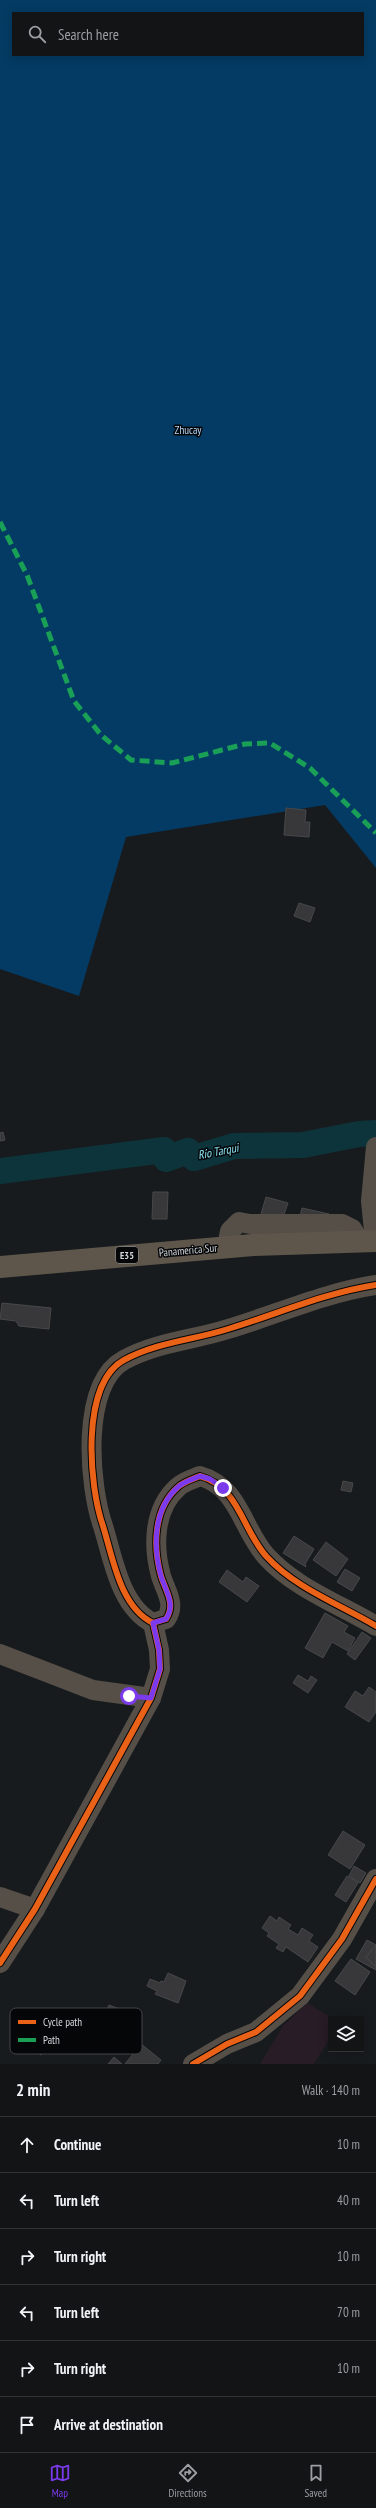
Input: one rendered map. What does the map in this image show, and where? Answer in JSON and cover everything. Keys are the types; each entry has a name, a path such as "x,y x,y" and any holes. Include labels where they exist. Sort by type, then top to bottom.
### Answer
{"highway":[{"name":"Panamerica Sur","path":"0,1267 227,1247 370,1241"}],"street":[{"path":"370,1241 371,1201 376,1146"},
{"path":"376,1285 320,1297 228,1330 166,1343 124,1360 112,1368 99,1389 94,1412 92,1441 96,1496 101,1522 118,1573 131,1605 142,1617 153,1623 166,1619 170,1612 171,1601 161,1574 155,1539 163,1506 178,1486 200,1476 210,1479 223,1488 241,1512 264,1554 278,1569 295,1581 376,1626"},
{"path":"0,1963 35,1909 151,1698 160,1669 159,1650 153,1623"},
{"path":"0,1642 21,1662"},
{"path":"0,1654 55,1677 93,1690 151,1698"},
{"path":"193,2064 227,2044 256,2032 300,1996 342,1939 376,1879"},
{"path":"0,1897 35,1909"}],"shaded area":[{"path":"307,2003 329,2016 328,2042 314,2064 260,2064 283,2026"}],"green space":[{"name":"Zhucay","path":"0,0 376,0 376,868 325,805 126,837 79,996 0,969"}],"building":[{"path":"286,808 306,810 305,822 310,822 309,837 284,835"},
{"path":"299,903 315,908 310,922 294,916"},
{"path":"3,1132 5,1140 0,1141 0,1133"},
{"path":"153,1192 168,1192 167,1219 152,1219"},
{"path":"266,1197 288,1203 282,1220 261,1214"},
{"path":"302,1208 329,1214 300,1216"},
{"path":"2,1303 51,1308 49,1329 19,1326 16,1321 0,1319"},
{"path":"343,1481 353,1483 351,1492 341,1490"},
{"path":"294,1536 314,1549 305,1564 306,1567 283,1553"},
{"path":"326,1542 348,1559 336,1576 313,1560"},
{"path":"345,1569 360,1578 352,1591 337,1582"},
{"path":"227,1570 243,1582 246,1577 259,1586 247,1602 219,1582"},
{"path":"325,1613 348,1626 344,1632 355,1638 348,1651 332,1642 323,1658 305,1648"},
{"path":"362,1632 371,1638 355,1660 347,1654"},
{"path":"298,1675 308,1681 311,1676 317,1680 308,1693 293,1683"},
{"path":"369,1687 376,1692 376,1712 369,1722 345,1707 355,1691 363,1696"},
{"path":"343,1831 365,1845 350,1869 328,1855"},
{"path":"354,1866 366,1873 360,1883 349,1876"},
{"path":"347,1876 358,1883 346,1902 335,1895"},
{"path":"270,1916 277,1921 279,1917 291,1925 288,1929 298,1935 302,1928 313,1935 309,1941 318,1947 308,1962 286,1947 283,1952 276,1948 279,1944 267,1936 269,1933 262,1928"},
{"path":"367,1940 376,1945 376,1970 356,1959"},
{"path":"376,1945 376,1965 375,1966 366,1957"},
{"path":"351,1959 370,1972 355,1995 335,1981"},
{"path":"168,1973 186,1981 178,2003 155,1994 157,1991 147,1986 150,1979 160,1983 161,1981 164,1982"},
{"path":"109,2005 117,2008 108,2008"},
{"path":"142,2045 161,2060 158,2064 125,2064 133,2054 142,2054"},
{"path":"114,2057 122,2064 108,2064"}],"waterway":[{"name":"Río Tarqui","path":"0,1171 164,1150 166,1159 188,1151 194,1158 234,1146 303,1145 359,1134 376,1133"}],"marked path":[{"path":"0,522 27,575 74,701 101,735 131,760 172,763 245,744 270,743 310,768 376,833"}],"cycle path":[{"path":"376,1285 338,1293 301,1304 215,1333 162,1345 124,1360 110,1372 100,1390 94,1413 92,1437 94,1487 110,1552 125,1594 142,1616 153,1623 166,1619 169,1614 169,1598 158,1565 156,1541 157,1529 164,1506 170,1496 180,1485 200,1476 213,1481 232,1499 258,1545 266,1556 278,1567 290,1577 318,1595 376,1626"},
{"path":"0,1963 35,1909 151,1698 160,1669 159,1650 153,1623"},
{"path":"193,2064 227,2044 256,2032 300,1996 342,1939 376,1879"}],"route":[{"path":"129,1696 151,1698 160,1669 159,1650 153,1623 166,1619 170,1612 171,1601 161,1574 155,1539 163,1506 178,1486 200,1476 210,1479 223,1488"}]}
